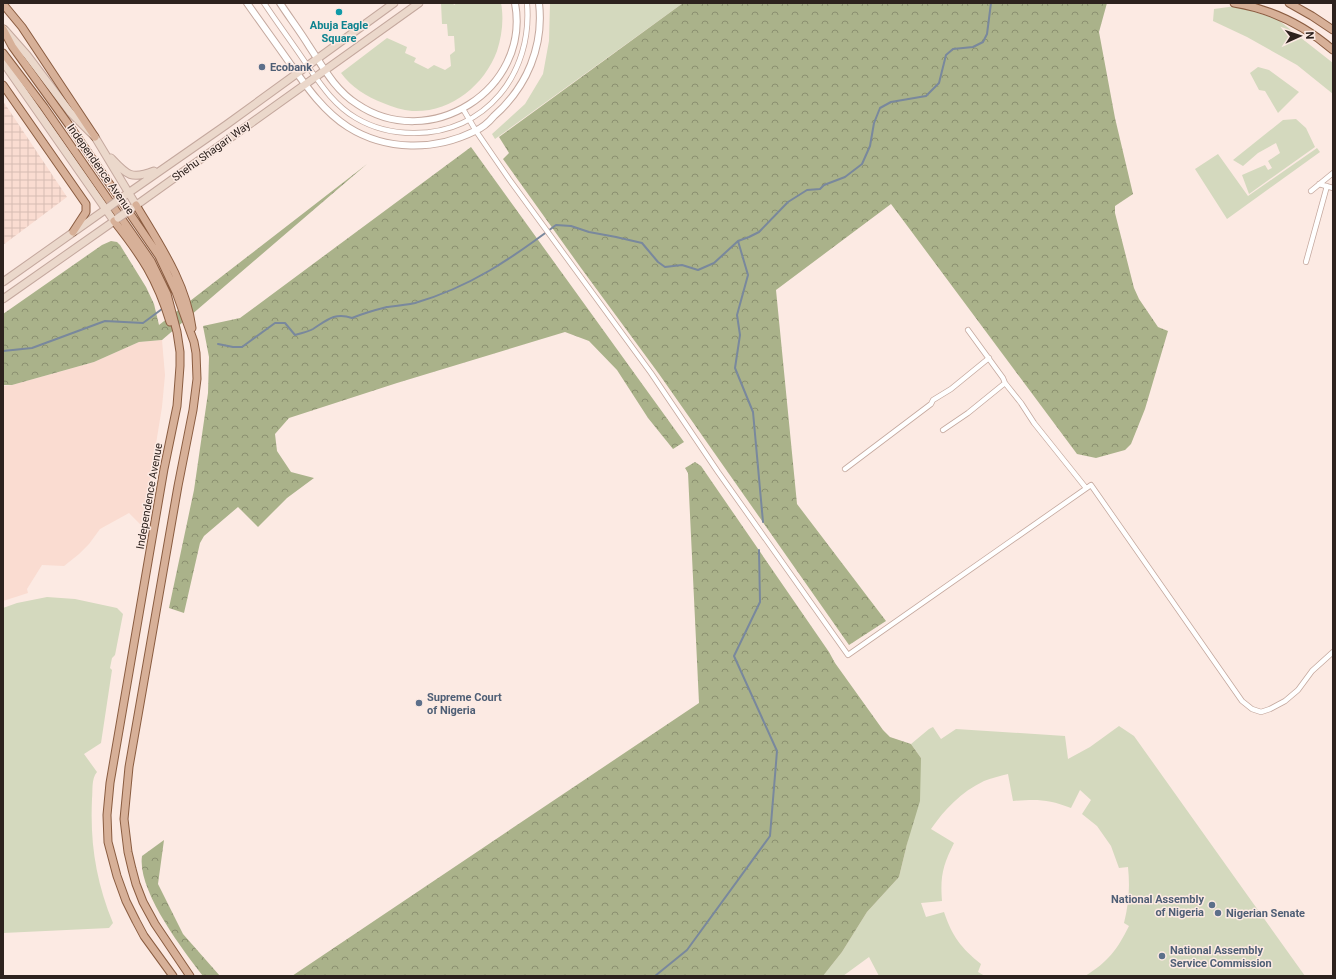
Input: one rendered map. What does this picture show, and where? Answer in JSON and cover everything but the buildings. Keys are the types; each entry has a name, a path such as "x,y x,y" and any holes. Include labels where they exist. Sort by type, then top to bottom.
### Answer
{"main road":[{"name":"Shehu Shagari Way","path":"3,282 226,125 394,3"},
{"name":"Shehu Shagari Way","path":"3,300 419,3"},
{"path":"1234,3 1249,6 1291,21 1310,32 1333,50"},
{"path":"1289,3 1333,30"},
{"path":"3,4 22,27 95,137"},
{"name":"Independence Avenue","path":"3,29 20,60 78,138 159,256 174,285 194,342 197,366 193,410 178,486 129,767 124,819 129,858 136,884 143,902 155,924 190,976"},
{"name":"Independence Avenue","path":"3,29 27,55 70,112 95,137 103,149 133,207"},
{"name":"Independence Avenue","path":"3,53 14,66 151,261 167,294 177,332 180,352 180,382 177,406 163,477 110,783 107,815 109,848 126,901 144,936 172,976"},
{"name":"Independence Avenue","path":"3,62 116,220"},
{"path":"3,85 86,204 86,212 73,232"},
{"path":"103,149 121,168 132,175 145,175 163,168"},
{"path":"133,207 168,258 182,286 190,313 194,342"},
{"path":"116,220 143,259 154,279 163,300 180,352"}],"street":[{"path":"247,3 324,108 336,119 371,139 399,145 437,144 476,131 503,109 516,93 534,60 540,30 540,3"},
{"path":"264,3 315,77 344,110 369,124 382,129 394,132 426,134 446,129 470,120 494,101 506,86 515,72 526,43 528,29 527,3"},
{"path":"280,3 317,59 347,97 370,112 392,119 418,121 430,120 463,109 487,91 497,80 512,47 516,29 515,3"},
{"path":"463,109 476,131 517,190 667,396 718,472 848,655 1091,484 1242,701 1252,709 1261,712 1285,701 1298,690 1312,671 1333,652"},
{"path":"1312,190 1333,173"},
{"path":"1319,184 1333,188"},
{"path":"1306,262 1327,186"},
{"path":"968,330 1034,423 1086,488"},
{"path":"845,469 931,404 933,400 951,389 989,358"},
{"path":"943,430 968,413 1005,383"}],"shaded area":[{"path":"3,101 67,197 3,245"},
{"path":"162,340 165,375 162,407 147,499 141,525 129,513 100,529 89,544 64,566 42,565 27,589 28,593 3,601 3,386 12,385 94,362 139,342"}],"green space":[{"path":"441,3 453,3 454,5 457,3 501,3 502,27 497,51 484,75 464,95 439,107 426,110 409,111 390,106 365,95 354,87 341,73 387,38 407,47 405,53 416,58 414,62 428,69 434,65 445,70 451,66 450,55 455,51 454,36 448,36 447,24 442,24"},
{"path":"550,3 683,3 495,139 492,134 525,104 543,74 549,41"},
{"path":"683,3 1107,3 1099,32 1115,118 1133,194 1115,206 1115,213 1134,288 1139,299 1158,327 1168,331 1145,409 1131,444 1125,450 1096,458 1077,454 891,204 776,290 797,504 886,621 849,645 659,374 503,159 509,153 499,137"},
{"path":"1236,6 1277,19 1333,63 1333,94 1297,65 1247,37 1213,21 1214,9"},
{"path":"1258,67 1269,70 1299,92 1278,113 1265,91 1259,90 1250,73"},
{"path":"1296,119 1306,128 1315,147 1249,194 1242,175 1265,165 1268,170 1272,168 1268,161 1280,153 1276,143 1258,153 1243,166 1233,160 1283,120"},
{"path":"471,147 684,442 673,449 648,418 617,370 589,341 565,332 397,383 289,418 275,434 277,451 291,472 314,478 287,498 258,527 238,507 204,536 200,543 184,613 169,608 194,490 208,393 209,357 203,326 240,318"},
{"path":"1317,148 1320,152 1227,219 1195,169 1218,154 1248,196"},
{"path":"367,164 162,340 139,342 94,362 12,385 3,385 3,314 102,245 111,241 117,242 120,245 146,287 154,304 159,325"},
{"path":"695,462 701,466 829,652 835,663 883,730 890,737 911,744 921,758 920,801 899,877 867,912 842,952 823,976 292,976 699,703 688,473 685,468"},
{"path":"47,597 75,599 117,608 123,614 115,655 112,658 110,668 112,670 101,743 84,754 97,772 92,789 93,847 98,877 113,923 109,928 3,933 3,608 17,603"},
{"path":"1119,726 1134,736 1305,976 1085,976 1100,966 1111,955 1129,926 1124,923 1129,895 1128,867 1119,868 1111,846 1097,826 1082,814 1091,800 1080,790 1071,808 1042,800 1013,801 1008,774 984,781 968,790 948,808 931,829 954,843 943,871 941,884 942,901 921,903 926,917 944,912 954,935 963,947 981,964 978,972 985,976 879,976 869,957 843,976 823,976 842,952 867,912 899,877 907,844 921,758 911,744 933,727 941,739 956,729 1065,736 1068,759 1090,747"},
{"path":"164,840 158,884 183,934 220,976 203,976 173,935 146,885 142,870 142,856"}],"waterway":[{"path":"218,344 242,347 275,323 285,323 295,335 311,330 336,316 346,316 352,318 383,308 415,303 435,296 454,289 489,271 556,225 571,226 589,232 642,243 658,262 665,267 682,265 698,270 714,263 738,241 759,232 788,202 807,190 820,189 824,185 845,177 862,164 870,146 874,123 880,108 891,102 926,96 939,83 946,55 953,49 973,47 983,42 987,34 991,3"},
{"path":"738,241 748,275 737,315 740,335 735,368 753,412 763,522"},
{"path":"3,351 32,348 105,321 143,323 162,309"},
{"path":"655,976 687,950 770,836 777,751 734,656 760,602 759,550"}],"place":[{"name":"Abuja Eagle Square","path":"339,12"},
{"name":"Ecobank","path":"262,67"},
{"name":"Supreme Court of Nigeria","path":"419,703"},
{"name":"National Assembly of Nigeria","path":"1212,905"},
{"name":"Nigerian Senate","path":"1218,913"},
{"name":"National Assembly Service Commission","path":"1162,956"}]}
